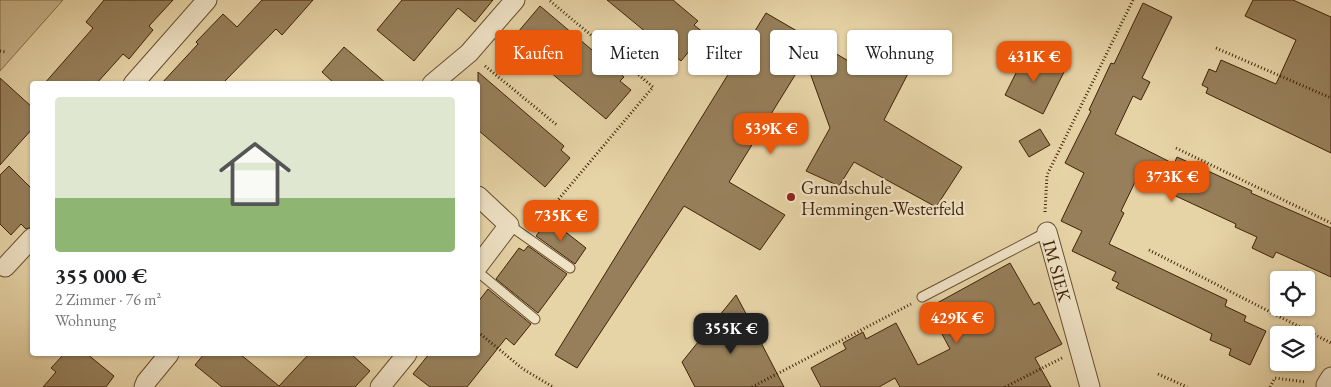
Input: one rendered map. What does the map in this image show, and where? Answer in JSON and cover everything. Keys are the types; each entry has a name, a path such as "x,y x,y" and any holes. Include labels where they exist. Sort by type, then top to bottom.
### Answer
{"street":[{"path":"136,81 208,0"},
{"path":"436,81 469,53 515,0"},
{"path":"480,198 509,225 480,263"},
{"name":"IM SIEK","path":"1047,232 1090,387"},
{"path":"5,267 30,240"},
{"path":"144,387 167,356"},
{"path":"380,387 405,356"}],"lane":[{"path":"509,225 570,268"},
{"name":"IM SIEK","path":"922,298 1047,232"},
{"path":"480,274 535,319"}],"path":[{"path":"509,225 535,226 653,87 549,0"},
{"path":"1047,232 1044,203 1047,174 1133,0"},
{"path":"1216,48 1331,98"},
{"path":"0,51 6,52"},
{"path":"469,53 558,126"},
{"path":"1176,148 1331,223"},
{"path":"1149,250 1331,343"},
{"path":"752,387 922,298"},
{"path":"480,334 523,369 553,387"},
{"path":"1005,387 1080,348"},
{"path":"1158,374 1186,387"},
{"path":"1270,387 1275,378 1328,383"}],"shaded area":[{"path":"0,0 63,0 0,71"}],"building":[{"path":"104,0 173,0 149,26 153,30 129,59 123,54 99,81 47,81 93,28 86,22"},
{"path":"262,0 313,0 282,35 276,29 225,81 164,81 198,44 196,42 223,14 237,27"},
{"path":"402,0 493,0 475,22 458,8 414,61 377,30"},
{"path":"607,0 673,0 698,21 694,25 700,30 688,30 688,52 681,61 678,59 678,30 643,30"},
{"path":"1253,0 1293,0 1331,17 1331,153 1206,93 1208,88 1202,85 1209,69 1216,72 1221,60 1276,84 1296,40 1245,16"},
{"path":"1143,3 1172,17 1142,78 1150,82 1141,100 1133,96 1115,134 1174,164 1177,157 1252,191 1251,193 1331,228 1331,277 1276,252 1273,258 1252,248 1257,237 1235,227 1236,224 1137,178 1121,211 1124,213 1109,244 1227,300 1225,306 1246,316 1244,321 1266,331 1250,365 1229,355 1231,349 1210,340 1212,334 1116,288 1119,283 1112,280 1116,272 1072,251 1082,231 1061,221 1084,173 1065,163 1091,111 1089,110 1111,63 1114,64"},
{"path":"540,6 568,30 520,30"},
{"path":"766,13 795,30 770,30 770,75 795,75 729,182 785,215 760,250 684,206 577,368 555,355 728,75 760,75 760,30 756,30"},
{"path":"582,42 592,50 592,75 622,75 624,77 620,81 631,90 606,119 554,75 582,75"},
{"path":"344,47 384,81 332,81 322,72"},
{"path":"1026,53 1064,72 1043,114 1005,95"},
{"path":"837,54 847,60 847,75 907,75 884,120 962,167 936,207 854,162 839,186 806,171 830,128 811,75 837,75"},
{"path":"478,72 564,146 561,150 570,158 545,187 480,132 480,81 478,81"},
{"path":"0,78 30,105 30,131 0,165"},
{"path":"1040,129 1050,145 1029,157 1019,141"},
{"path":"9,166 30,187 30,228 26,229 21,224 11,235 0,224 0,175"},
{"path":"549,219 586,248 575,264 536,236"},
{"path":"528,246 567,274 538,313 496,279 519,248 524,251"},
{"path":"1010,263 1034,305 1039,302 1062,344 1035,358 1051,387 900,387 895,378 879,387 821,387 811,368 846,349 843,343 863,332 866,339 896,323 918,365 950,349 928,308"},
{"path":"488,289 531,324 514,345 506,338 467,387 430,387 413,374 427,356 480,356 480,299"},
{"path":"736,295 784,387 695,387 682,362"},
{"path":"62,356 89,356 114,376 106,387 43,387 56,372 51,368"},
{"path":"202,356 242,356 279,386 307,356 353,356 370,371 355,387 222,387 195,365"}],"place":[{"name":"Grundschule Hemmingen-Westerfeld","path":"791,197"}]}
